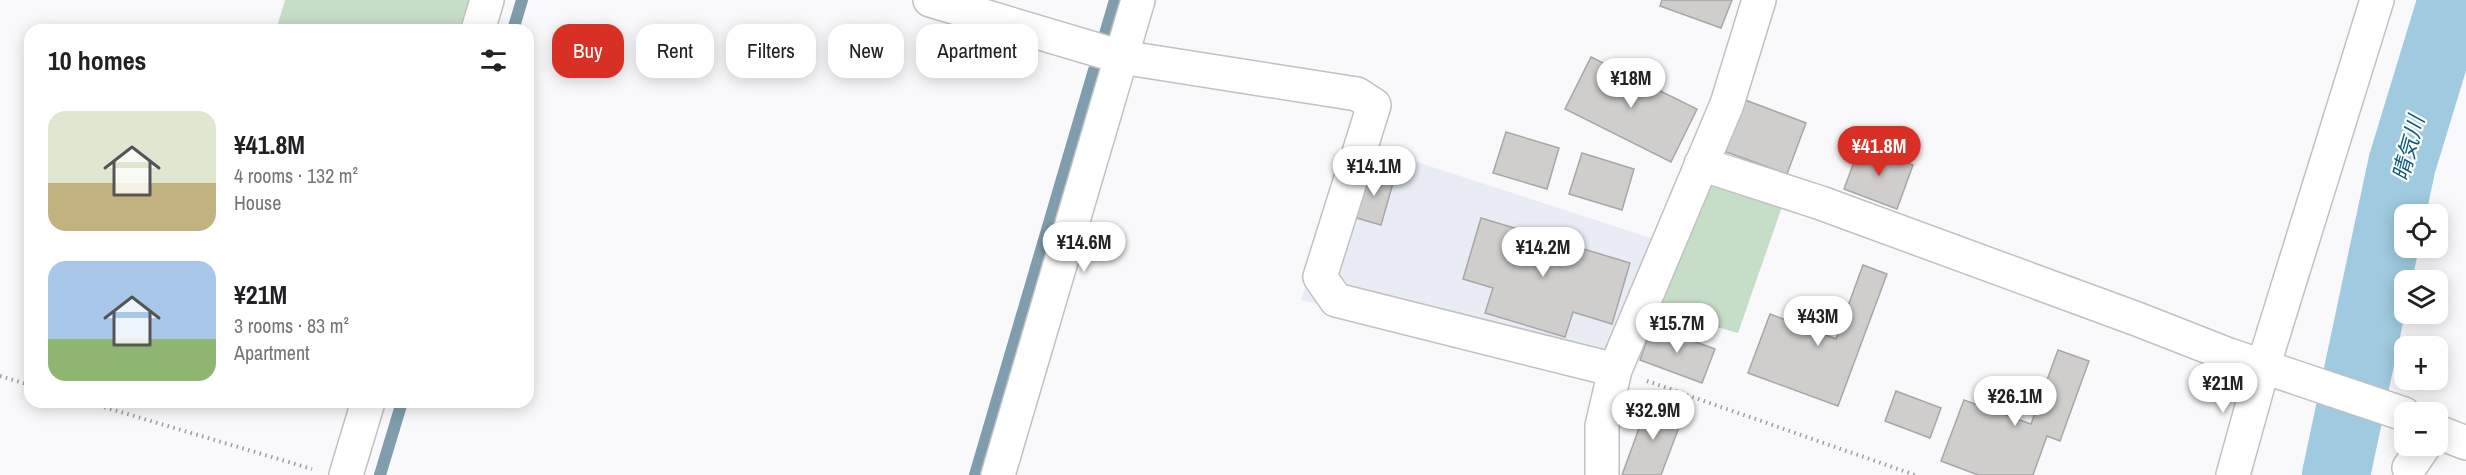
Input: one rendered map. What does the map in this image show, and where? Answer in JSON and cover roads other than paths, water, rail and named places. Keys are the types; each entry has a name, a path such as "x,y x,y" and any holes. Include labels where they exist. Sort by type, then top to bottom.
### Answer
{"street":[{"path":"480,24 487,0"},
{"path":"930,0 1121,57 1357,94 1374,105 1320,278 1336,300 1616,370"},
{"path":"998,475 1138,0"},
{"path":"1602,475 1602,426 1616,370 1727,104 1759,0"},
{"path":"2233,475 2263,367 2377,0"},
{"path":"1701,164 1821,203 2263,367 2394,411"},
{"path":"334,473 365,408"},
{"path":"2448,436 2466,443"}],"waterway":[{"path":"515,24 522,0"},
{"path":"1105,34 1115,0"},
{"name":"晴気川","path":"2336,475 2402,164 2452,0"},
{"path":"975,475 1094,70"},
{"path":"380,475 400,408"}]}
